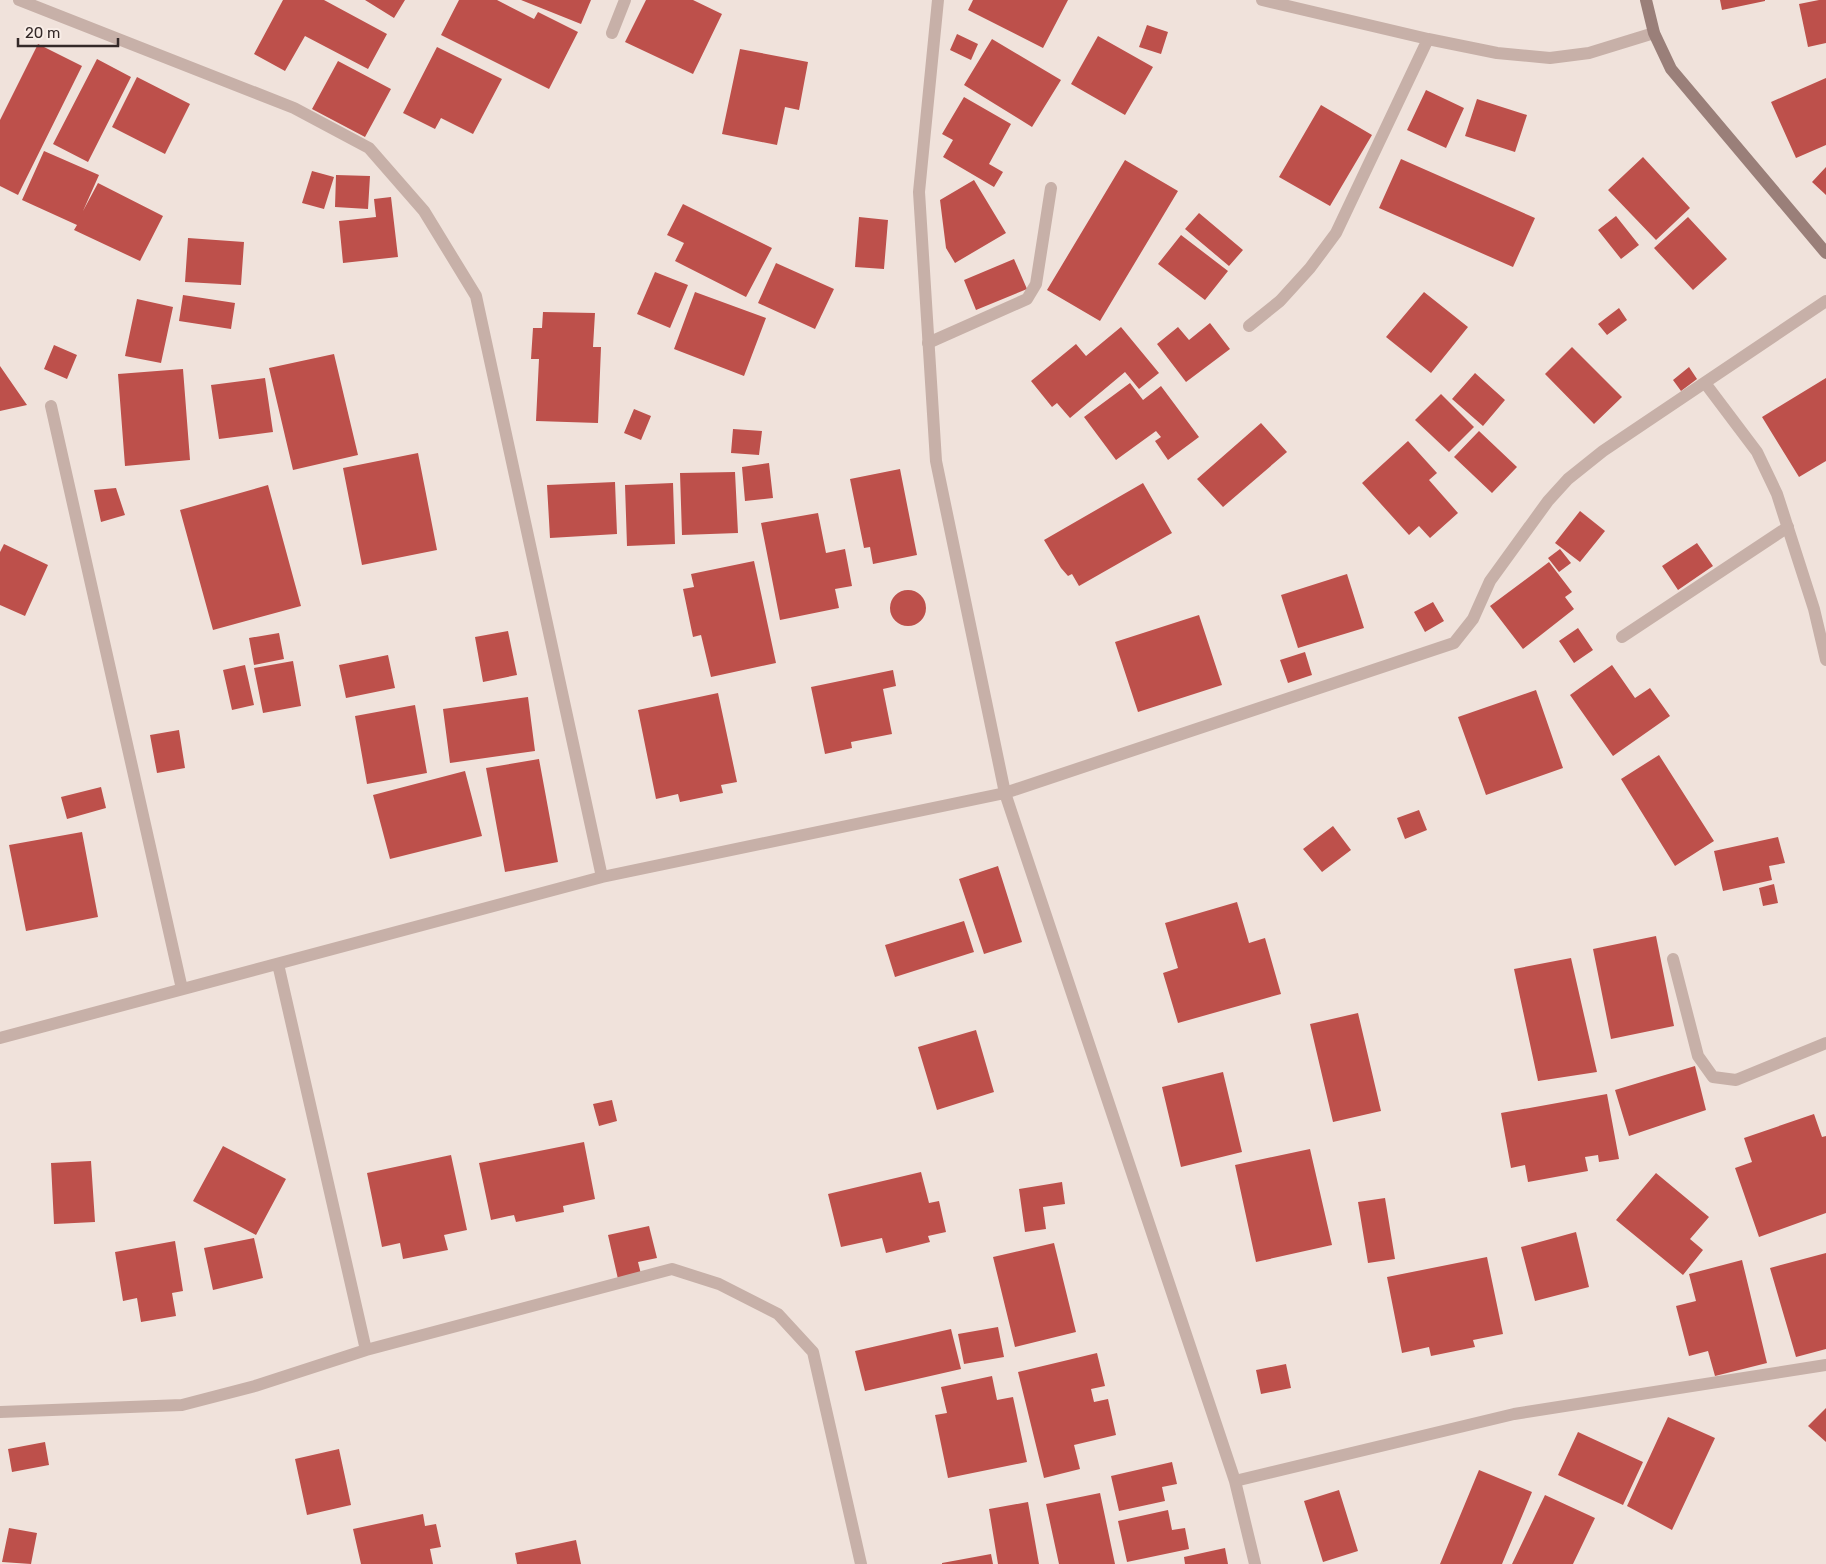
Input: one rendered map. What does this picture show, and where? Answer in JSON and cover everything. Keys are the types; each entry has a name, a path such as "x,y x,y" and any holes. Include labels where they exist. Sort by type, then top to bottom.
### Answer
{"street":[{"path":"19,0 294,108 369,148 424,211 476,296 602,877"},
{"path":"612,34 625,0"},
{"path":"938,0 919,192 936,461 1005,793 1235,1481 1255,1564"},
{"path":"1262,0 1428,39 1497,53 1550,58 1589,53 1654,33"},
{"path":"1646,0 1654,33 1671,69 1826,253"},
{"path":"1249,326 1280,301 1310,268 1336,233 1428,39"},
{"path":"928,343 1027,299 1036,284 1052,188"},
{"path":"0,1038 602,877 1005,793 1454,643 1473,619 1490,581 1548,501 1568,479 1603,451 1826,301"},
{"path":"1705,383 1757,452 1777,494 1814,609 1826,660"},
{"path":"51,406 182,989"},
{"path":"1622,637 1788,527"},
{"path":"1672,959 1698,1056 1713,1077 1736,1080 1826,1043"},
{"path":"278,964 366,1350"},
{"path":"0,1412 182,1405 255,1386 366,1350 672,1269 719,1284 778,1314 812,1352 861,1564"},
{"path":"1235,1481 1514,1414 1826,1365"}],"building":[{"path":"283,0 324,0 387,34 368,69 305,36 285,71 254,54"},
{"path":"365,0 405,0 394,18"},
{"path":"459,0 497,0 534,19 538,12 578,32 549,89 441,35"},
{"path":"521,0 591,0 581,24"},
{"path":"646,0 693,0 722,14 693,74 625,42"},
{"path":"973,0 1068,0 1043,48 968,10"},
{"path":"1720,0 1765,0 1765,1 1722,10"},
{"path":"1826,0 1826,43 1808,47 1799,4"},
{"path":"1147,25 1168,32 1161,54 1139,47"},
{"path":"957,34 978,44 971,60 950,50"},
{"path":"1098,36 1153,67 1125,115 1071,84"},
{"path":"992,39 1061,80 1032,127 964,85"},
{"path":"38,44 82,66 18,195 0,186 0,120"},
{"path":"437,47 502,79 473,134 441,118 435,129 403,113"},
{"path":"740,49 808,62 799,110 785,107 777,145 722,134"},
{"path":"97,59 131,77 88,162 53,144"},
{"path":"338,61 391,89 365,137 312,109"},
{"path":"137,77 190,104 165,154 112,127"},
{"path":"1826,78 1826,145 1796,158 1771,102"},
{"path":"1426,90 1464,108 1446,148 1407,130"},
{"path":"964,97 1011,124 989,164 1003,172 994,187 943,157 953,140 942,134"},
{"path":"1477,99 1527,115 1515,152 1465,136"},
{"path":"1321,105 1372,135 1330,206 1279,177"},
{"path":"44,151 99,175 83,211 98,183 163,216 140,261 74,230 77,225 22,200"},
{"path":"1643,157 1690,208 1656,240 1608,190"},
{"path":"1401,159 1535,218 1513,267 1379,208"},
{"path":"1125,160 1178,191 1100,321 1047,290"},
{"path":"1826,167 1826,195 1812,182"},
{"path":"312,171 334,177 324,209 302,203"},
{"path":"336,175 370,176 368,209 335,207"},
{"path":"974,180 1006,233 955,263 946,248 940,200"},
{"path":"391,197 398,257 343,263 339,221 376,217 374,199"},
{"path":"683,204 772,248 746,297 675,261 684,243 667,235"},
{"path":"1199,213 1243,250 1229,266 1185,229"},
{"path":"1616,216 1639,245 1621,259 1598,230"},
{"path":"859,217 888,220 884,269 855,267"},
{"path":"1688,217 1727,259 1693,290 1654,248"},
{"path":"1181,235 1228,271 1205,300 1158,264"},
{"path":"188,238 244,242 241,285 185,282"},
{"path":"1014,259 1027,289 976,310 964,280"},
{"path":"776,263 834,289 815,329 758,303"},
{"path":"655,272 688,285 670,328 637,314"},
{"path":"695,292 766,318 744,376 674,349"},
{"path":"1424,292 1468,327 1431,373 1386,337"},
{"path":"183,295 235,303 231,329 179,321"},
{"path":"137,299 173,307 161,363 125,356"},
{"path":"1619,308 1627,320 1607,335 1598,324"},
{"path":"543,312 595,313 593,347 601,347 598,423 536,421 539,359 531,359 533,328 542,328"},
{"path":"1210,323 1230,349 1186,382 1157,344 1178,327 1189,340"},
{"path":"1121,327 1159,373 1139,389 1125,372 1070,418 1057,403 1052,407 1031,381 1076,344 1086,356"},
{"path":"54,345 77,355 67,379 44,369"},
{"path":"1572,347 1622,397 1594,424 1545,374"},
{"path":"334,354 358,455 293,470 269,368"},
{"path":"0,366 27,405 0,411"},
{"path":"1689,367 1697,379 1681,391 1673,380"},
{"path":"183,369 190,460 125,466 118,374"},
{"path":"1475,373 1505,400 1483,426 1452,399"},
{"path":"265,378 273,432 219,439 211,385"},
{"path":"1826,378 1826,461 1799,477 1762,417"},
{"path":"1130,383 1143,400 1161,386 1199,437 1168,460 1155,441 1161,437 1156,431 1116,460 1084,417"},
{"path":"1441,394 1474,427 1449,452 1415,420"},
{"path":"634,409 651,416 641,440 624,433"},
{"path":"1261,423 1287,452 1223,507 1197,479"},
{"path":"733,429 762,431 759,455 731,453"},
{"path":"1479,431 1517,467 1492,493 1454,457"},
{"path":"1408,441 1437,473 1429,480 1458,513 1430,538 1419,526 1409,535 1362,483"},
{"path":"418,453 437,550 362,565 343,468"},
{"path":"769,463 773,498 745,501 742,467"},
{"path":"900,469 917,555 873,564 870,547 864,548 850,479"},
{"path":"735,472 738,533 682,535 680,473"},
{"path":"615,482 617,534 550,538 547,485"},
{"path":"673,483 675,544 627,546 625,485"},
{"path":"1143,483 1172,533 1079,586 1072,574 1068,576 1061,568 1044,540"},
{"path":"268,485 301,606 213,630 180,510"},
{"path":"116,488 125,515 101,522 94,490"},
{"path":"1580,511 1605,531 1580,562 1555,543"},
{"path":"818,513 826,553 845,549 852,586 835,589 839,608 780,620 761,523"},
{"path":"1697,543 1713,566 1678,590 1662,566"},
{"path":"4,544 48,565 25,616 0,605 0,552"},
{"path":"1560,549 1571,563 1559,572 1548,558"},
{"path":"754,561 776,663 711,677 701,635 693,637 683,589 694,587 691,574"},
{"path":"1549,562 1572,592 1565,597 1574,609 1523,649 1490,606"},
{"path":"1347,574 1364,628 1298,648 1281,595"},
{"path":"908,590 915,591 921,595 925,601 925,615 921,621 915,625 908,626 901,625 895,621 891,615 890,608 891,601 895,595 901,591"},
{"path":"1433,602 1444,621 1425,632 1414,612"},
{"path":"1199,615 1222,685 1138,712 1115,642"},
{"path":"1578,628 1593,650 1574,663 1559,641"},
{"path":"508,631 517,675 483,682 475,637"},
{"path":"279,633 284,659 254,665 249,638"},
{"path":"1305,652 1312,675 1288,683 1280,660"},
{"path":"388,655 395,688 346,698 339,665"},
{"path":"293,661 301,706 263,713 254,668"},
{"path":"245,665 254,705 232,710 223,670"},
{"path":"1612,665 1635,698 1650,688 1670,716 1613,756 1570,695"},
{"path":"893,670 896,686 883,689 892,734 851,742 852,748 825,754 811,687"},
{"path":"1536,690 1563,768 1486,795 1458,717"},
{"path":"718,693 737,782 721,785 723,793 680,802 678,794 656,799 638,710"},
{"path":"528,697 535,751 450,763 443,709"},
{"path":"415,705 427,773 367,784 355,716"},
{"path":"179,730 185,768 157,773 150,735"},
{"path":"1659,755 1714,841 1675,866 1621,779"},
{"path":"539,759 558,862 505,872 486,768"},
{"path":"465,771 482,836 390,859 373,795"},
{"path":"101,787 106,808 67,819 61,797"},
{"path":"1419,810 1427,830 1405,839 1397,818"},
{"path":"1333,826 1351,850 1322,872 1303,849"},
{"path":"82,832 98,917 26,931 9,845"},
{"path":"1778,837 1785,863 1769,866 1772,880 1723,891 1714,851"},
{"path":"998,866 1022,942 984,954 959,879"},
{"path":"1774,884 1778,903 1763,906 1759,888"},
{"path":"1237,902 1249,943 1265,938 1281,994 1178,1023 1163,973 1178,968 1165,923"},
{"path":"964,921 974,952 895,977 885,945"},
{"path":"1656,936 1674,1026 1611,1039 1593,949"},
{"path":"1571,958 1597,1072 1538,1081 1514,969"},
{"path":"1358,1013 1381,1111 1333,1122 1310,1024"},
{"path":"976,1030 994,1092 937,1110 918,1047"},
{"path":"1695,1066 1706,1110 1629,1136 1615,1090"},
{"path":"1223,1072 1242,1152 1181,1167 1162,1087"},
{"path":"1607,1094 1619,1159 1599,1162 1598,1155 1585,1157 1588,1171 1528,1182 1525,1165 1511,1168 1501,1113"},
{"path":"612,1100 617,1121 599,1126 593,1104"},
{"path":"1814,1114 1822,1137 1826,1136 1826,1213 1759,1237 1735,1168 1752,1162 1744,1138"},
{"path":"584,1142 595,1199 563,1206 564,1212 516,1222 514,1215 491,1220 479,1163"},
{"path":"223,1146 286,1179 256,1235 193,1201"},
{"path":"1310,1149 1332,1245 1256,1262 1235,1165"},
{"path":"451,1155 467,1230 444,1235 448,1250 403,1259 400,1243 382,1247 367,1173"},
{"path":"91,1161 95,1222 54,1224 51,1163"},
{"path":"921,1172 929,1203 939,1201 946,1232 928,1236 930,1242 886,1253 882,1238 841,1247 828,1194"},
{"path":"1656,1173 1709,1217 1690,1239 1703,1250 1683,1275 1616,1220"},
{"path":"1062,1182 1065,1204 1043,1207 1046,1229 1025,1232 1019,1189"},
{"path":"1385,1198 1395,1259 1368,1263 1358,1202"},
{"path":"649,1226 657,1258 638,1262 641,1274 618,1279 608,1235"},
{"path":"1576,1232 1589,1287 1535,1301 1521,1247"},
{"path":"254,1238 263,1278 213,1290 204,1248"},
{"path":"175,1241 183,1291 172,1293 176,1316 141,1322 137,1298 123,1301 115,1252"},
{"path":"1054,1243 1076,1332 1015,1347 993,1257"},
{"path":"1826,1253 1826,1349 1796,1357 1770,1268"},
{"path":"1487,1257 1503,1334 1473,1340 1475,1347 1431,1356 1429,1347 1402,1353 1387,1277"},
{"path":"1742,1260 1767,1363 1715,1376 1708,1351 1689,1356 1676,1306 1696,1301 1689,1274"},
{"path":"998,1327 1004,1357 964,1364 958,1334"},
{"path":"951,1329 961,1369 865,1391 855,1351"},
{"path":"1097,1353 1105,1386 1091,1389 1094,1402 1108,1399 1116,1435 1074,1445 1080,1469 1044,1478 1018,1372"},
{"path":"1286,1364 1291,1388 1261,1394 1256,1370"},
{"path":"992,1376 997,1400 1013,1397 1027,1462 948,1478 935,1415 947,1413 941,1387"},
{"path":"1826,1408 1826,1442 1808,1426"},
{"path":"1668,1417 1715,1438 1672,1530 1627,1506"},
{"path":"1578,1432 1643,1462 1623,1505 1558,1475"},
{"path":"45,1442 49,1465 12,1472 8,1449"},
{"path":"339,1449 351,1505 307,1515 295,1459"},
{"path":"1172,1462 1177,1484 1162,1487 1165,1501 1119,1511 1111,1476"},
{"path":"1479,1470 1532,1492 1502,1564 1440,1564"},
{"path":"1339,1490 1358,1551 1323,1562 1304,1501"},
{"path":"1100,1493 1115,1564 1059,1564 1046,1504"},
{"path":"1545,1495 1595,1518 1573,1564 1512,1564"},
{"path":"1028,1502 1039,1564 998,1564 989,1509"},
{"path":"1168,1510 1172,1530 1185,1528 1189,1549 1127,1562 1118,1521"},
{"path":"423,1514 425,1526 436,1524 441,1547 430,1549 433,1564 361,1564 353,1529"},
{"path":"9,1528 37,1533 31,1564 2,1562"},
{"path":"576,1540 581,1564 517,1564 515,1553"},
{"path":"1225,1548 1228,1564 1185,1564 1184,1557"},
{"path":"991,1554 993,1564 942,1564 942,1563"}]}
